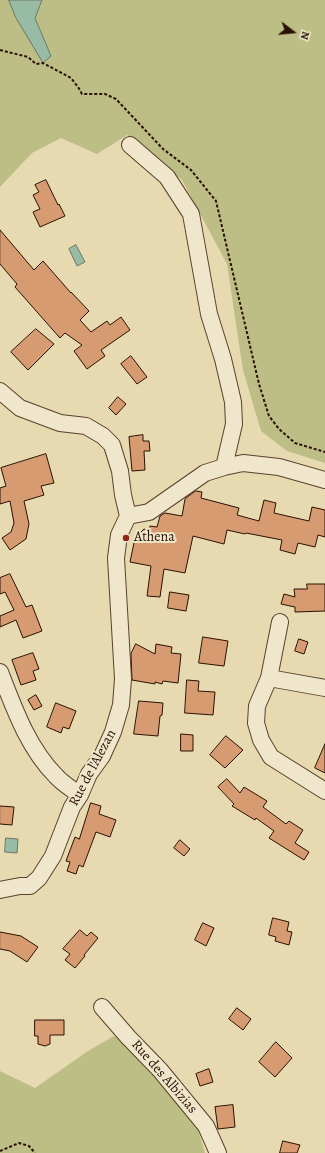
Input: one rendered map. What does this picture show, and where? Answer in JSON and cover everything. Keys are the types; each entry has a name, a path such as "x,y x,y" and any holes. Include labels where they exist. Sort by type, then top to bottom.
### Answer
{"street":[{"path":"130,145 167,177 191,214 209,314 223,359 233,402 234,424 224,466"},
{"path":"0,391 20,408 60,423 86,426 103,436 112,445 120,471 123,495 128,516 149,512 205,473 224,466 243,463 279,467 325,480"},
{"name":"Rue de l'Alezan","path":"0,890 20,886 30,886 39,878 53,856 72,806 80,795 89,774 102,756 113,732 121,705 122,679 116,558 119,535 128,516"},
{"path":"280,622 269,678 257,706 256,723 261,740 271,757 325,791"},
{"path":"0,672 20,720 32,743 56,777 80,795"},
{"path":"269,678 325,688"},
{"name":"Rue des Albizias","path":"102,1007 128,1038 160,1070 206,1126 218,1153"}],"path":[{"path":"0,1151 19,1143 29,1146 35,1153"}],"shaded area":[{"path":"0,0 9,0 16,18 51,56 35,17 42,0 325,0 325,463 287,451 261,431 243,370 227,264 182,180 127,135 97,154 61,138 32,153 0,187"},
{"path":"9,0 42,0 35,18 51,56 43,63 16,18"},
{"path":"76,245 85,262 77,266 69,249"},
{"path":"6,838 18,839 17,853 5,852"},
{"path":"114,1036 132,1048 194,1116 205,1153 0,1153 0,1071 35,1088 88,1051"}],"building":[{"path":"46,180 65,216 40,227 33,212 40,209 33,195 39,192 35,185"},
{"path":"0,230 34,270 43,261 89,311 80,320 91,332 107,321 110,325 121,317 130,330 101,350 105,356 87,369 74,351 82,345 65,333 60,338 15,287 17,284 0,264"},
{"path":"36,329 54,344 28,370 11,352"},
{"path":"131,356 147,377 137,384 121,364"},
{"path":"118,397 126,404 116,415 109,408"},
{"path":"143,435 143,441 149,441 150,451 144,451 145,470 132,471 129,437"},
{"path":"46,454 54,483 41,486 44,495 24,501 29,524 26,539 10,550 2,538 11,532 14,523 10,501 0,504 0,488 6,486 1,468"},
{"path":"196,491 202,492 201,498 239,508 237,515 259,521 264,500 276,503 274,513 309,521 312,507 325,510 325,537 318,535 315,547 298,543 295,554 280,550 282,540 246,533 227,530 224,544 193,536 185,573 164,569 160,597 147,596 151,566 130,562 135,538 144,529 149,531 150,526 157,527 160,516 165,513 182,516 185,499"},
{"path":"10,574 26,607 32,605 42,631 23,638 16,620 0,627 0,616 14,610 5,592 0,594 0,578"},
{"path":"307,584 325,584 325,611 295,612 295,607 281,604 284,594 295,597 294,589 307,589"},
{"path":"170,592 189,595 186,611 168,608"},
{"path":"203,637 228,641 224,666 199,663"},
{"path":"299,639 308,642 304,654 295,651"},
{"path":"136,644 155,654 156,644 172,647 171,653 181,654 178,683 163,681 162,684 155,682 155,684 132,680 131,654"},
{"path":"33,653 39,669 33,671 36,680 21,685 12,660"},
{"path":"187,680 199,681 198,691 215,692 213,715 185,713"},
{"path":"36,695 42,706 34,710 28,700"},
{"path":"139,701 163,703 158,736 134,734"},
{"path":"56,703 76,711 69,729 63,727 61,733 47,727"},
{"path":"181,734 193,735 193,751 181,751"},
{"path":"226,736 243,750 225,768 210,755"},
{"path":"325,744 325,773 315,768"},
{"path":"227,779 240,793 244,787 267,801 263,807 286,824 289,821 303,830 295,843 309,852 304,860 269,838 274,831 256,818 255,820 232,806 234,804 218,787"},
{"path":"91,803 101,806 99,814 116,820 110,837 96,832 83,867 79,865 76,874 67,871 70,862 66,861 75,837 79,839"},
{"path":"0,806 14,807 12,825 0,824"},
{"path":"180,840 190,849 184,856 174,848"},
{"path":"273,918 289,922 287,931 292,932 289,945 275,941 276,937 269,935"},
{"path":"203,923 214,928 206,946 195,940"},
{"path":"80,930 87,936 91,932 98,938 75,968 65,960 70,954 63,949"},
{"path":"0,932 21,936 38,947 27,962 10,951 0,949"},
{"path":"237,1008 251,1019 243,1030 229,1019"},
{"path":"35,1020 64,1020 64,1035 50,1035 50,1044 45,1046 38,1044 38,1036 35,1036"},
{"path":"276,1042 292,1058 275,1077 259,1062"},
{"path":"209,1069 213,1082 200,1086 196,1074"},
{"path":"233,1105 235,1127 218,1129 215,1107"},
{"path":"283,1141 300,1145 297,1153 280,1153"}],"place":[{"name":"Athena","path":"126,538"}]}
